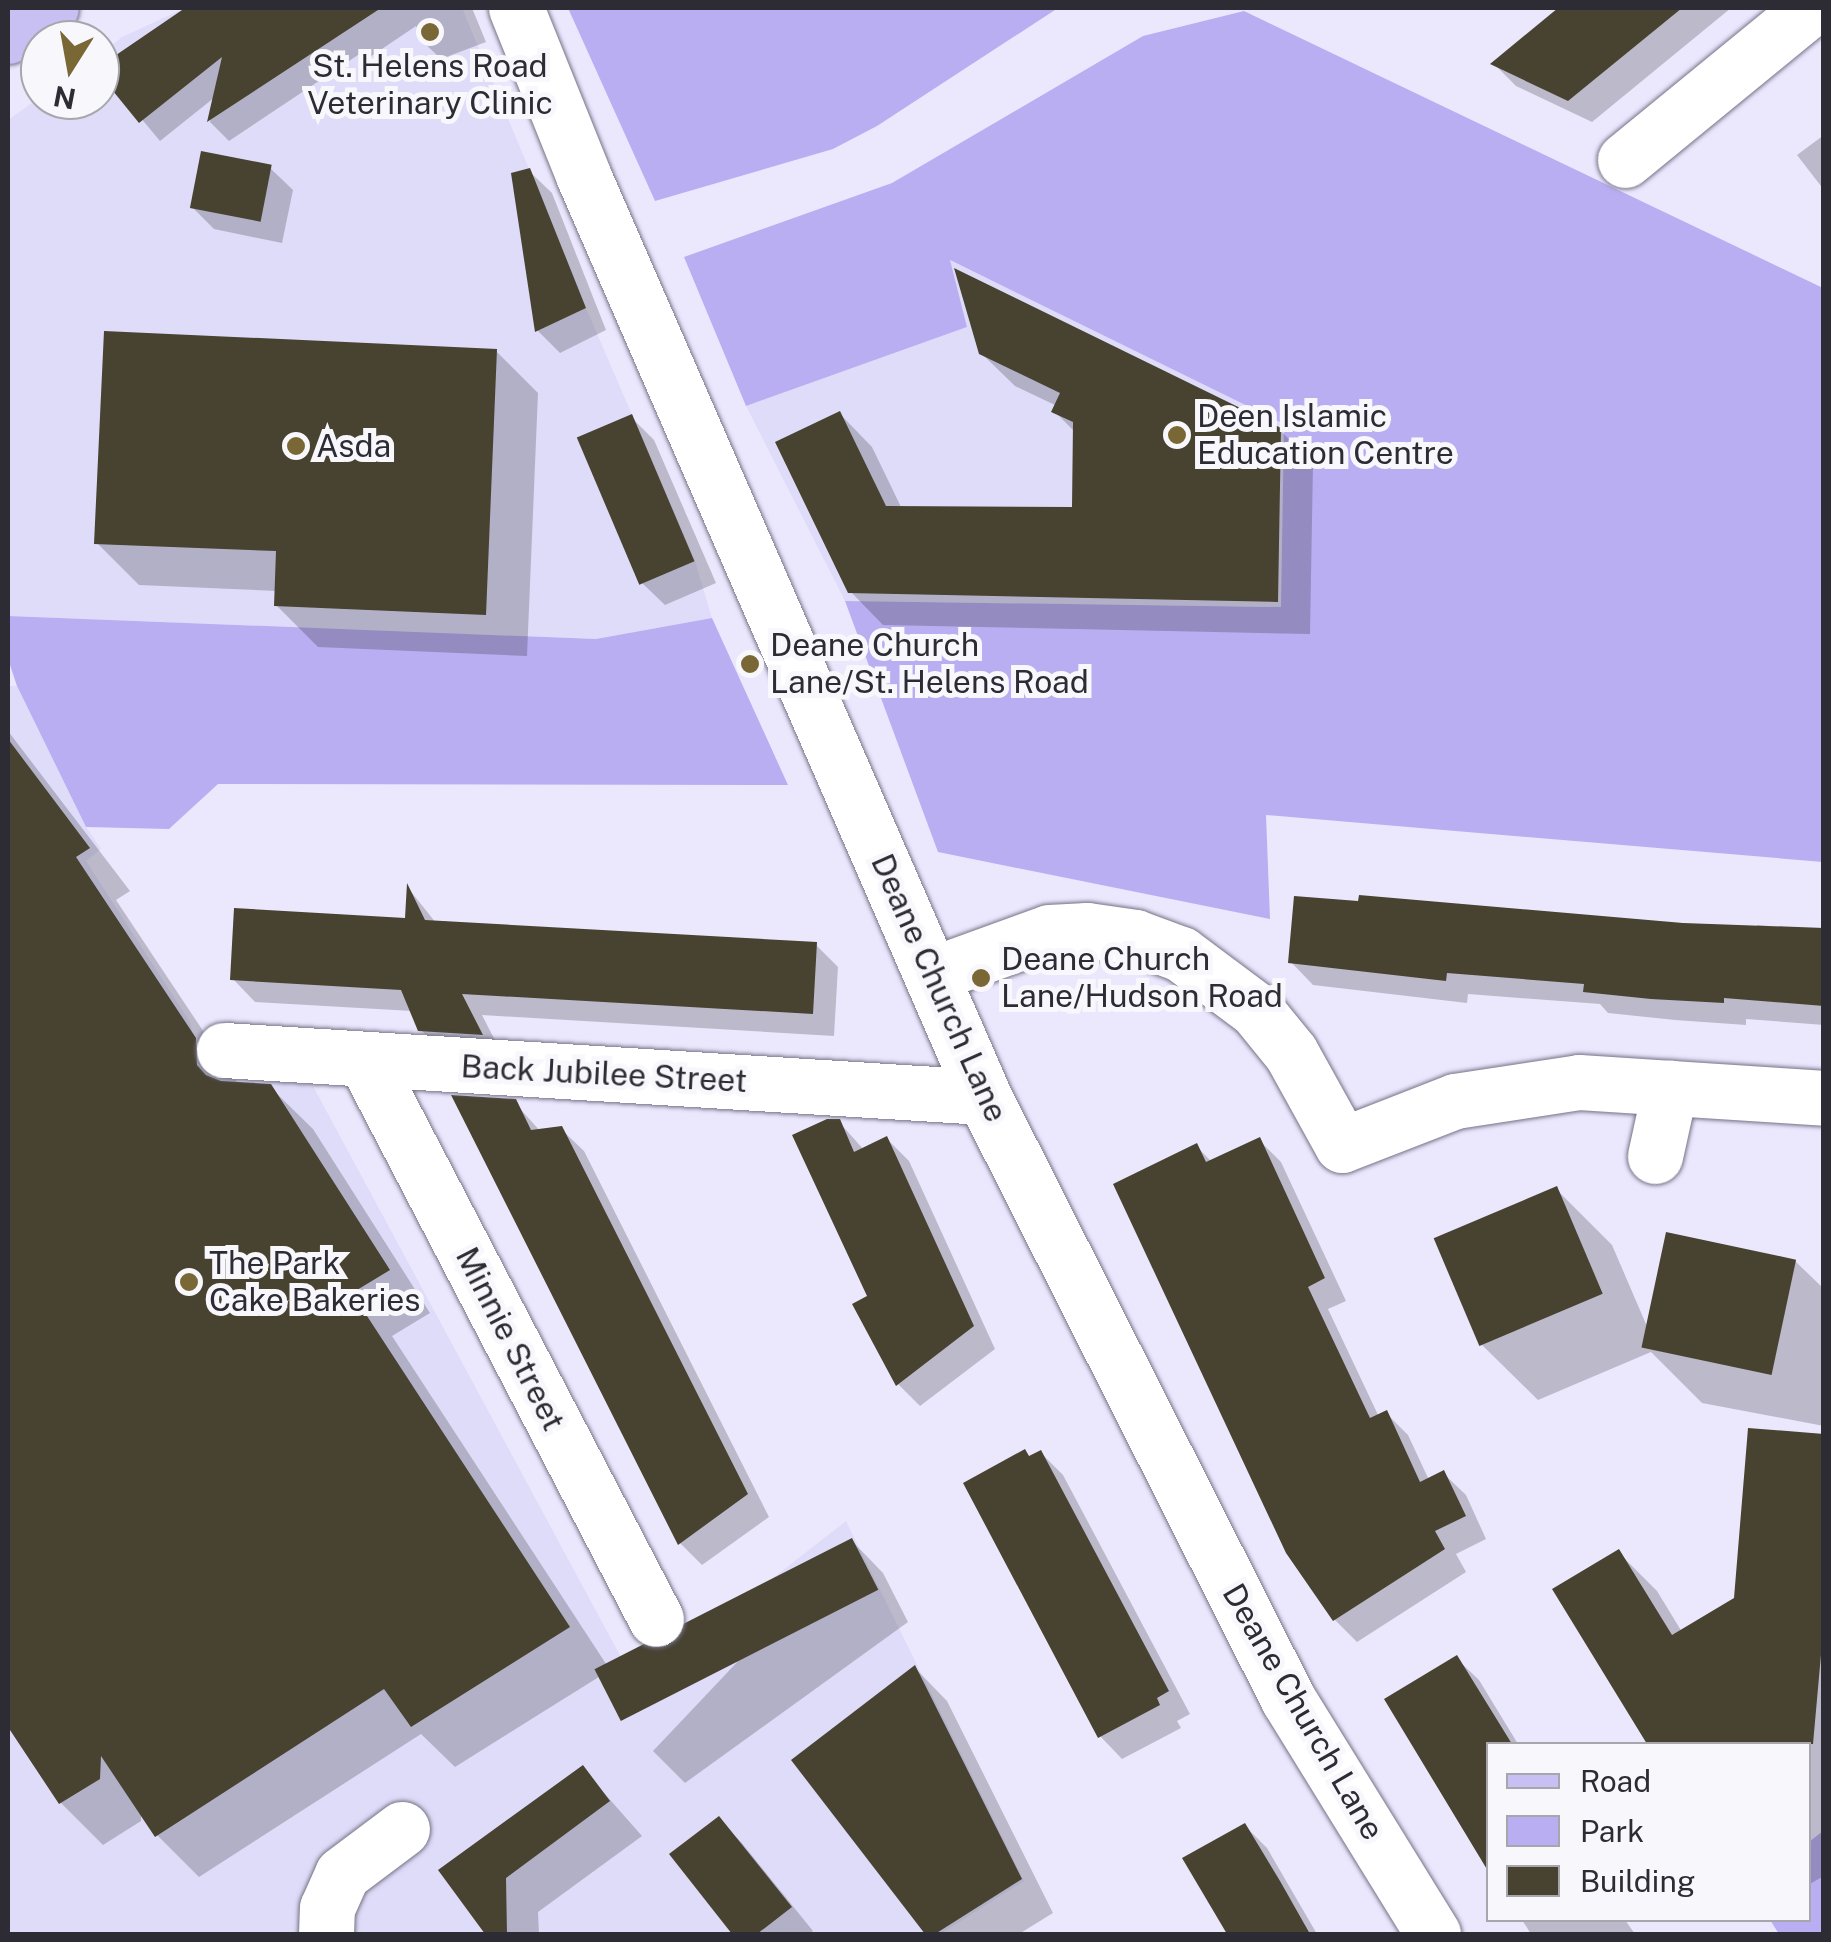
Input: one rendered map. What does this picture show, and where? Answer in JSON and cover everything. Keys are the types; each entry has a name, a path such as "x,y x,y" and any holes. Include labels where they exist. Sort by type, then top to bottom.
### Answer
{"main road":[{"path":"8,36 50,8"}],"street":[{"name":"Deane Church Lane","path":"516,8 583,175 984,1097 1288,1699 1433,1934"},
{"path":"1625,160 1811,8"},
{"path":"933,974 1049,932 1086,930 1135,937 1180,954 1256,1010 1291,1054 1342,1145 1455,1101 1579,1082 1824,1098"},
{"name":"Back Jubilee Street","path":"224,1050 984,1097"},
{"name":"Minnie Street","path":"365,1060 656,1618"},
{"path":"1655,1156 1670,1088"},
{"path":"326,1934 327,1908 342,1874 402,1830"}],"shaded area":[{"path":"185,8 462,8 552,224 518,217 535,331 586,308 695,561 712,618 596,639 8,616 8,120 20,111 20,120 120,120 122,37"},
{"name":"Deen Islamic Education Centre","path":"949,260 1284,423 1282,607 845,601 746,406 967,327"},
{"path":"8,686 17,686 86,827 101,849 86,861 190,1022 198,1059 306,1073 636,1685 846,1521 1024,1881 940,1934 8,1934"}],"green space":[{"path":"568,8 1058,8 877,126 833,149 655,201"},
{"path":"1244,11 1823,288 1823,862 1266,815 1270,919 938,852 845,601 1281,607 1284,424 950,260 967,327 746,406 684,257 892,183 1143,36"},
{"path":"8,616 596,639 712,618 788,785 218,784 169,829 86,827 17,686 8,659"},
{"path":"1823,1831 1823,1934 1779,1934 1771,1922 1811,1922 1811,1840"}],"building":[{"path":"185,8 381,8 207,122 222,57 139,123 120,100 120,52"},
{"path":"1558,8 1682,8 1568,101 1490,64"},
{"path":"201,151 272,165 261,222 190,208"},
{"path":"530,168 586,308 535,332 511,173"},
{"name":"Deen Islamic Education Centre","path":"954,268 1281,428 1278,602 848,593 775,442 840,411 886,506 1072,507 1073,422 1051,412 1060,393 979,354"},
{"name":"Asda","path":"104,331 497,349 486,615 274,606 276,551 94,544"},
{"path":"632,414 695,561 639,585 577,437"},
{"name":"The Park Cake Bakeries","path":"8,739 90,848 76,857 196,1038 197,1065 206,1075 221,1081 271,1084 390,1270 352,1293 570,1627 411,1727 384,1689 155,1837 101,1756 100,1779 59,1804 8,1727"},
{"path":"407,883 425,920 817,942 813,1014 462,994 483,1035 418,1031 401,990 230,980 234,908 405,918"},
{"path":"1359,895 1683,923 1824,928 1824,1006 1724,998 1724,1003 1651,999 1583,992 1584,984 1447,973 1446,981 1288,963 1294,896 1358,901"},
{"path":"451,1095 516,1099 531,1130 562,1126 748,1494 678,1545"},
{"path":"827,1119 840,1119 854,1152 887,1136 974,1326 896,1386 852,1304 867,1296 792,1135"},
{"path":"1260,1137 1325,1278 1308,1287 1370,1418 1387,1410 1420,1482 1444,1470 1466,1516 1435,1531 1445,1549 1333,1621 1286,1553 1113,1184 1197,1143 1206,1162"},
{"path":"1557,1186 1603,1294 1479,1346 1434,1238"},
{"path":"1666,1232 1796,1260 1772,1375 1641,1347"},
{"path":"1748,1428 1824,1434 1824,1621 1813,1744 1646,1742 1552,1589 1619,1549 1672,1635 1734,1598"},
{"path":"1025,1449 1029,1456 1041,1450 1169,1691 1157,1698 1160,1705 1098,1738 963,1483"},
{"path":"852,1538 878,1590 621,1721 594,1669"},
{"path":"1457,1655 1511,1742 1486,1742 1486,1868 1384,1699"},
{"path":"915,1665 1022,1879 935,1934 925,1934 791,1760"},
{"path":"583,1765 610,1801 506,1878 507,1934 485,1934 438,1870"},
{"path":"719,1816 792,1907 757,1934 732,1934 669,1854"},
{"path":"1245,1823 1310,1934 1227,1934 1182,1858"}],"place":[{"name":"St. Helens Road Veterinary Clinic","path":"430,32"},
{"name":"Deen Islamic Education Centre","path":"1177,435"},
{"name":"Asda","path":"296,446"},
{"name":"Deane Church Lane/St. Helens Road","path":"750,664"},
{"name":"Deane Church Lane/Hudson Road","path":"981,978"},
{"name":"The Park Cake Bakeries","path":"189,1282"}]}
